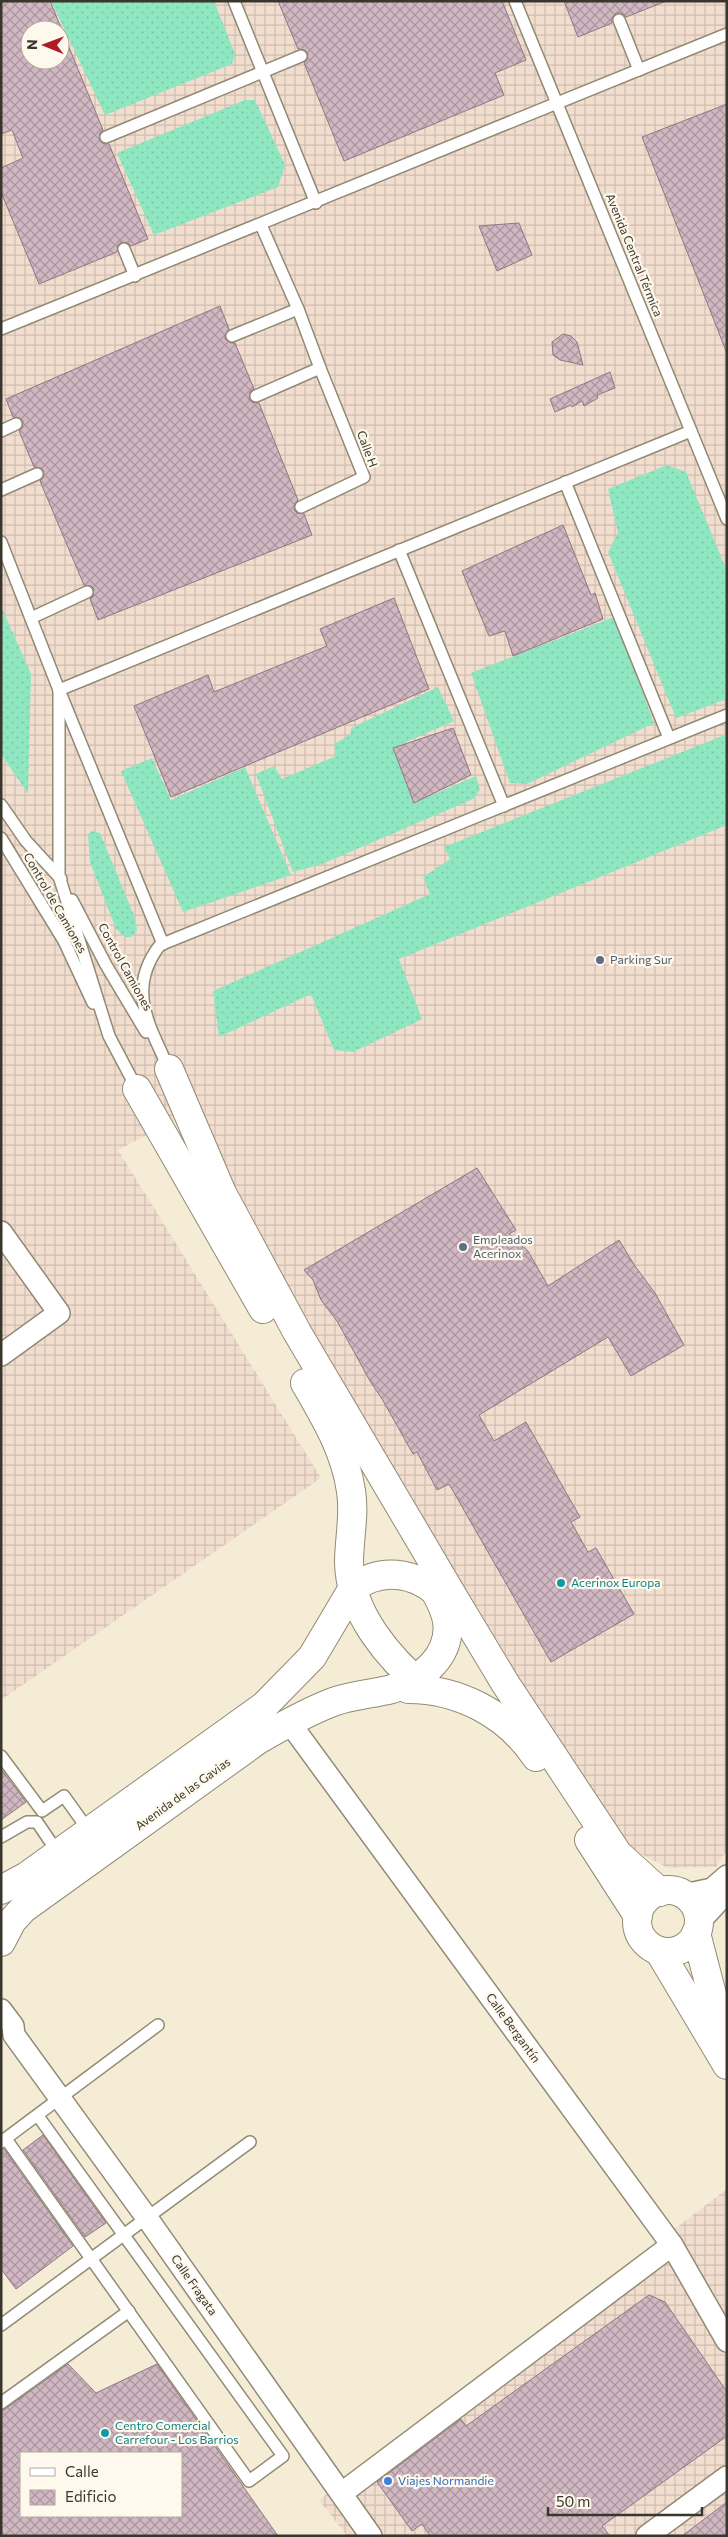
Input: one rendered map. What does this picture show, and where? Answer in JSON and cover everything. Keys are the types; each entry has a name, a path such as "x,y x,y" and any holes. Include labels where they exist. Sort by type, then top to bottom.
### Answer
{"street":[{"path":"169,1069 222,1193 297,1332 454,1598 534,1726 618,1854 672,1893 695,1906 697,1928 713,1998 727,2024"},
{"path":"136,1089 337,1439 351,1490 353,1517 349,1563 353,1588 366,1621 411,1686 468,1700 495,1715 526,1742 638,1916"},
{"path":"1,1232 59,1313 1,1355"},
{"path":"366,1448 372,1474 388,1508 434,1589 447,1620 445,1642 439,1658 411,1686"},
{"path":"353,1588 375,1576 392,1574 413,1577 434,1589 448,1605 496,1685 534,1726"},
{"name":"Avenida de las Gavias","path":"1,1890 27,1876 264,1706 312,1657 353,1588"},
{"name":"Avenida de las Gavias","path":"1,1942 12,1921 23,1909 258,1740 289,1722 334,1702 411,1686"},
{"name":"Calle Bergantín","path":"289,1722 672,2245 727,2341"},
{"path":"727,1876 712,1889 672,1893 645,1901 638,1916 639,1934 650,1947 659,1951 681,1950 692,1940 697,1928 727,1892"},
{"path":"659,1951 727,2064"},
{"name":"Calle Fragata","path":"1,2010 13,2026 8,2033 60,2097 371,2536"},
{"path":"342,2493 672,2245"},
{"path":"647,2536 727,2477"}],"lane":[{"path":"234,1 316,203"},
{"name":"Avenida Central Térmica","path":"515,1 727,519"},
{"path":"619,20 639,70"},
{"path":"1,329 316,203 727,34"},
{"path":"106,137 301,56"},
{"name":"Calle H","path":"261,225 298,309 364,477 301,507"},
{"path":"124,249 135,276"},
{"path":"232,336 298,309"},
{"path":"256,396 320,368"},
{"path":"1,431 16,424"},
{"path":"59,690 690,431"},
{"path":"1,490 37,474"},
{"path":"565,482 669,738"},
{"path":"1,542 162,945"},
{"path":"400,550 504,806"},
{"path":"31,618 86,592"},
{"path":"59,690 59,876 109,1036 136,1089"},
{"path":"169,1069 147,1021 141,999 143,978 150,958 162,945 727,715"},
{"path":"1,805 26,841 59,876"},
{"name":"Control de Camiones","path":"1,838 64,941 109,1036"},
{"name":"Control Camiones","path":"59,876 124,998 169,1069"},
{"path":"1,1756 42,1810"},
{"path":"37,1822 42,1810 64,1796 89,1831"},
{"path":"1,1837 26,1822 37,1822"},
{"path":"37,1822 58,1853"},
{"path":"38,2116 283,2456 249,2481 92,2259 4,2140 158,2025"},
{"path":"1,2325 250,2142"},
{"path":"1,2402 129,2311"}],"shaded area":[{"path":"1,1 727,1 727,1850 716,1867 668,1868 624,1845 572,1769 276,1272 191,1112 118,1150 321,1478 1,1700"},
{"path":"727,2189 727,2536 347,2536 319,2500"}],"green space":[{"path":"51,1 214,1 235,54 232,64 105,115 70,41 70,20 60,20"},
{"path":"245,100 255,100 285,165 278,187 154,235 117,153"},
{"path":"667,465 686,472 727,571 727,699 676,718 608,552 618,533 608,489"},
{"path":"1,606 31,674 28,794 1,754"},
{"path":"614,617 654,723 527,784 510,783 471,673"},
{"path":"438,687 454,721 393,748 414,803 476,776 480,790 473,799 322,864 293,872 256,774 274,766 282,779 336,756 334,744 350,735 351,728"},
{"path":"727,734 727,825 399,959 422,1019 353,1052 334,1050 311,994 219,1037 213,991 430,894 423,877 450,859 444,847"},
{"path":"152,758 171,800 245,767 291,875 183,912 121,771"},
{"path":"92,831 100,833 135,918 137,931 131,937 125,937 116,929 90,862 88,834"}],"building":[{"path":"1,1 50,1 58,20 20,20 20,70 70,70 70,50 103,130 100,133 99,139 102,143 109,144 148,239 131,246 128,243 122,242 118,245 117,252 39,284 1,192 1,168 23,158 12,130 1,134"},
{"path":"278,1 502,1 526,60 495,73 504,95 344,161 304,63 307,60 308,54 305,50 298,49"},
{"path":"564,1 664,2 626,17 621,13 616,13 612,18 612,23 578,37"},
{"path":"727,104 727,351 726,351 642,137"},
{"path":"519,223 532,255 497,271 479,226"},
{"path":"220,306 229,329 225,339 235,343 254,389 250,392 249,399 252,402 259,403 298,500 295,503 294,510 297,513 304,514 312,535 98,620 90,599 93,596 94,589 91,586 84,585 40,481 43,478 44,471 41,468 34,467 19,431 22,428 23,421 20,418 13,417 6,399"},
{"path":"563,334 571,336 577,342 583,365 560,360 553,355 552,342"},
{"path":"610,372 615,388 597,395 598,398 584,406 582,401 572,407 571,405 555,412 550,399"},
{"path":"563,525 591,595 595,593 603,619 513,656 505,631 489,636 462,571"},
{"path":"394,598 429,689 171,797 134,706 208,675 214,692 327,646 320,629"},
{"path":"453,728 471,775 414,803 393,748"},
{"path":"477,1168 516,1230 509,1234 528,1251 548,1286 619,1240 655,1293 684,1345 631,1376 608,1337 479,1415 494,1441 526,1422 580,1517 571,1522 588,1552 596,1548 634,1614 551,1662 449,1484 437,1490 417,1452 413,1454 337,1321 321,1300 313,1280 304,1270"},
{"path":"1,1769 26,1802 1,1820"},
{"path":"43,2135 106,2223 85,2237 23,2150"},
{"path":"1,2149 4,2149 73,2246 16,2289 1,2269"},
{"path":"649,2295 665,2302 727,2392 727,2436 602,2526 610,2536 430,2536 422,2524 412,2531 377,2482 461,2419 466,2426"},
{"name":"Centro Comercial Carrefour - Los Barrios","path":"68,2364 96,2393 157,2364 278,2536 1,2536 1,2412"},
{"path":"727,2502 727,2536 682,2536"}],"place":[{"name":"Parking Sur","path":"600,960"},
{"name":"Empleados Acerinox","path":"463,1247"},
{"name":"Acerinox Europa","path":"561,1583"},
{"name":"Centro Comercial Carrefour - Los Barrios","path":"105,2433"},
{"name":"Viajes Normandie","path":"388,2481"}]}
